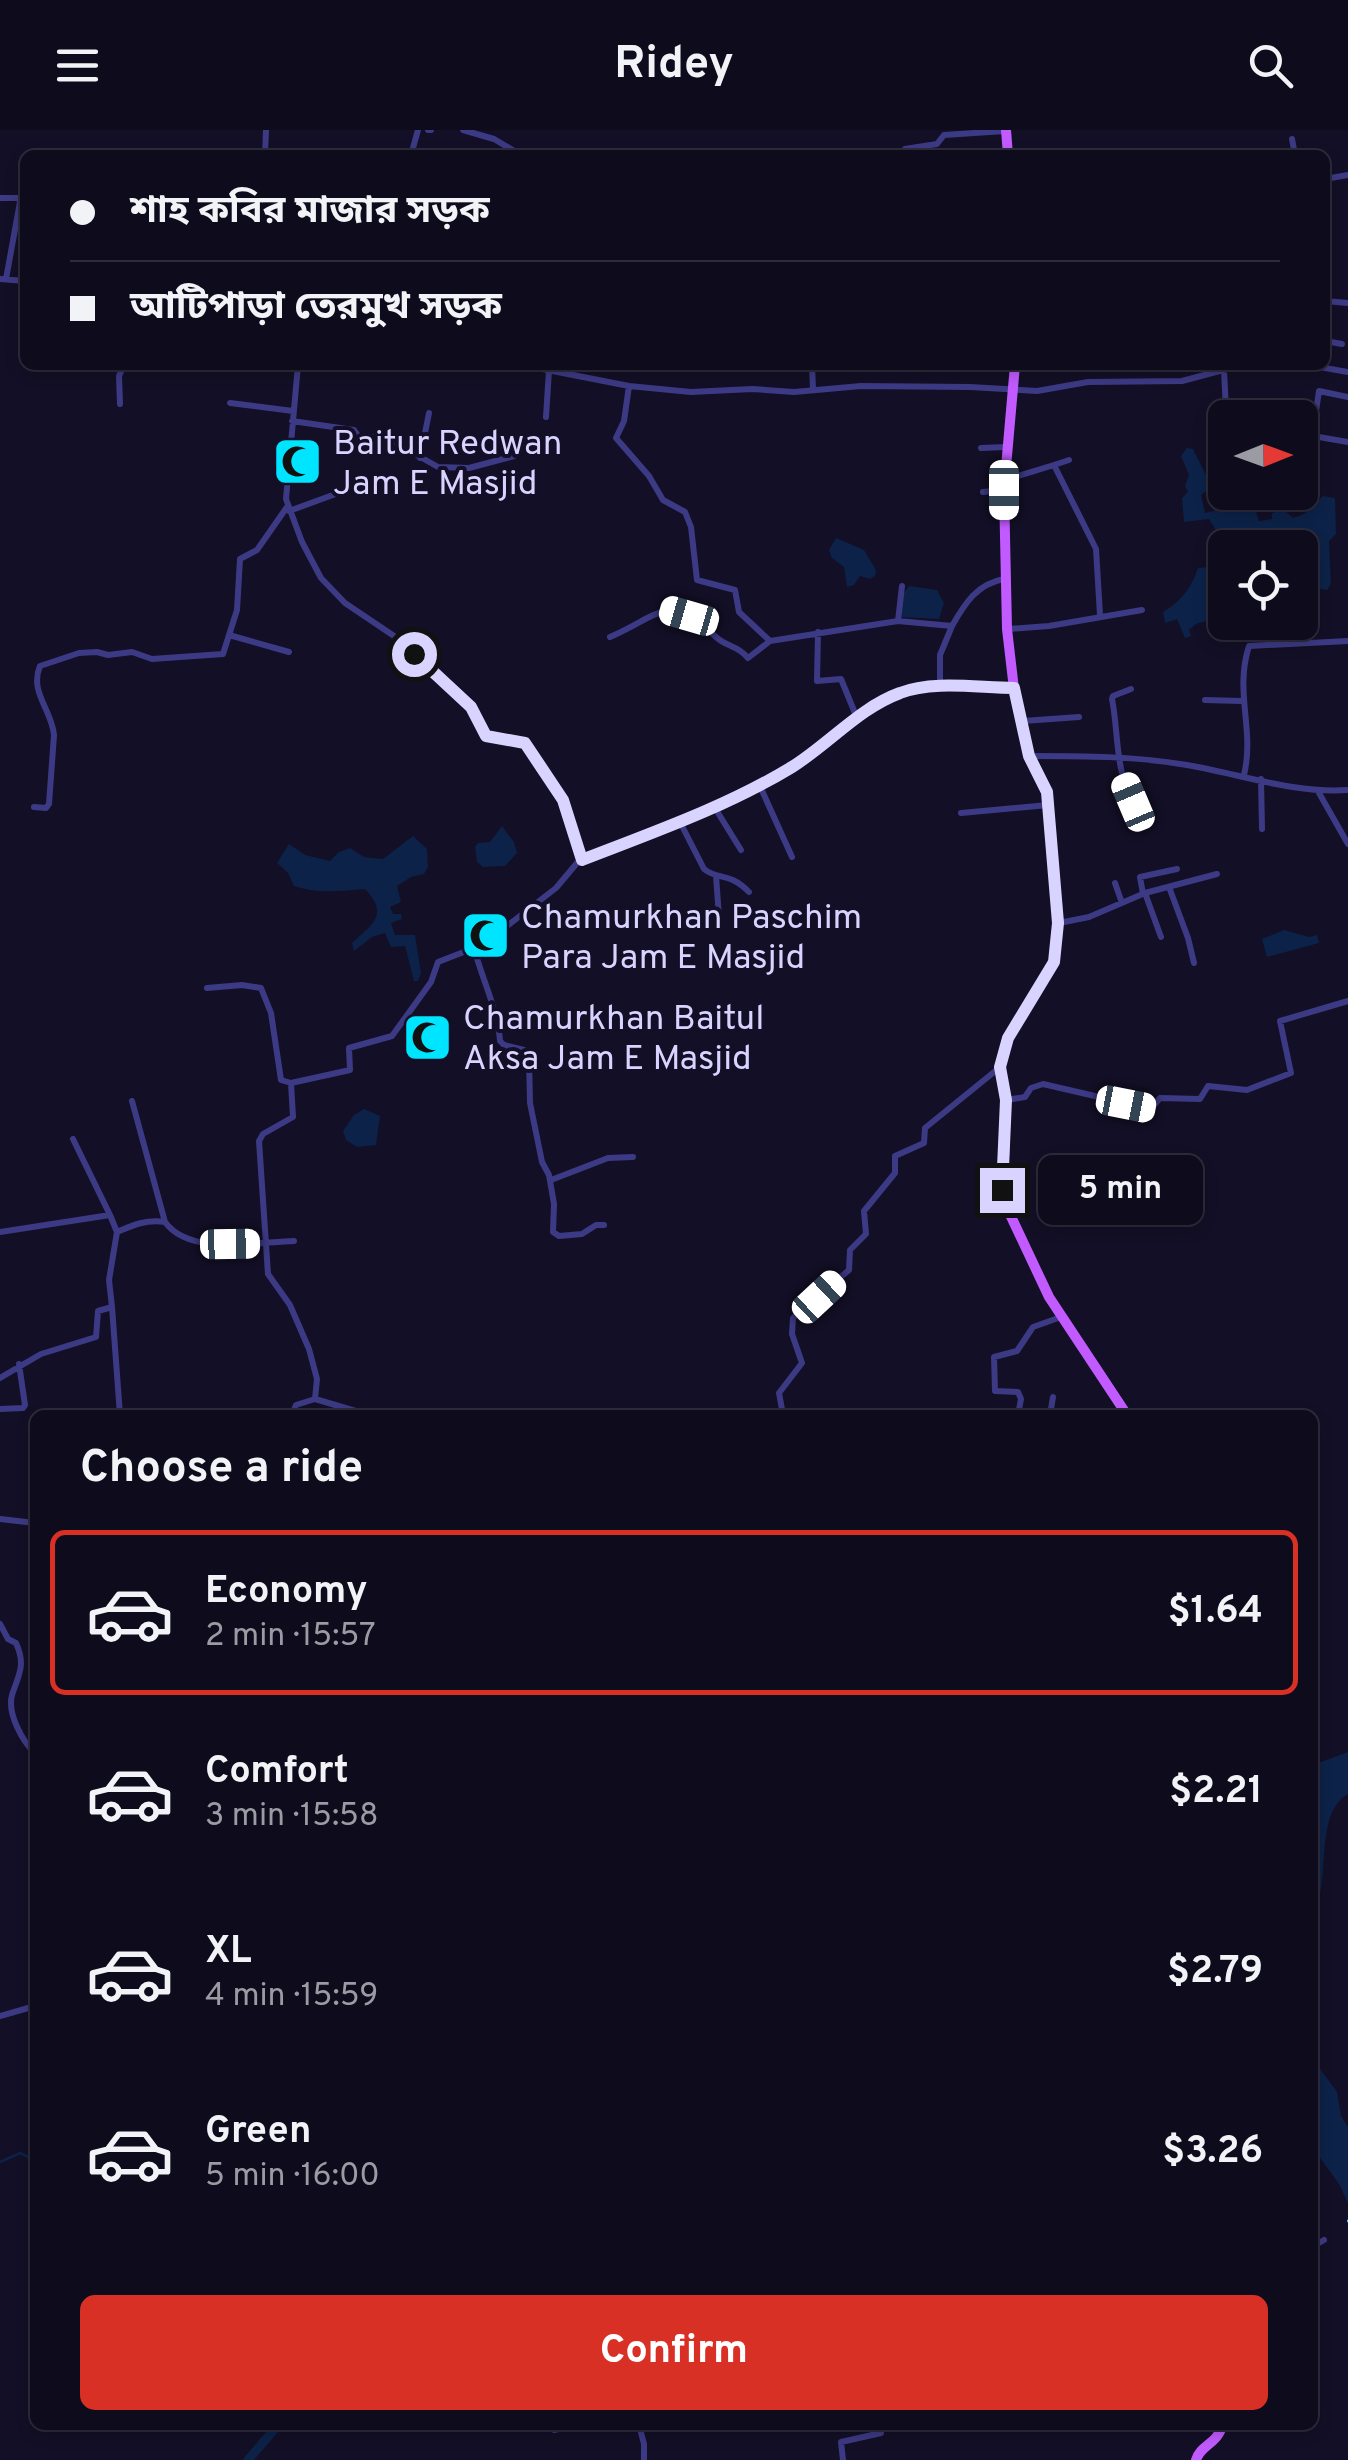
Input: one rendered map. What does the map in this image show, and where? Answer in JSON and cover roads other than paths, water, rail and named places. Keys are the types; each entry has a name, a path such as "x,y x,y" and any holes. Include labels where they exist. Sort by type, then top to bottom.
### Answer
{"main road":[{"path":"1014,370 1006,447 1007,629 1014,688 1029,756 1047,792 1058,923 1054,962 1008,1038 1000,1067 1006,1100 1002,1170 1007,1208 1048,1297 1124,1410"},
{"path":"1196,2460 1220,2430"}],"street":[{"path":"463,130 494,139 513,150"},
{"path":"494,139 498,130"},
{"path":"905,149 937,144 944,135 1006,130"},
{"path":"1292,139 1294,150"},
{"path":"0,198 19,198 20,202 3,279"},
{"path":"1330,342 1342,344"},
{"path":"120,404 118,376 121,370"},
{"path":"297,370 288,508 321,578 345,603 398,638 446,681 476,713 486,736 525,743 563,800 582,860"},
{"path":"546,418 549,370"},
{"path":"577,370 629,386 691,392 970,387 1011,392 1088,382 1182,381 1224,370 1226,400"},
{"path":"812,370 813,389"},
{"path":"629,386 624,421 616,438 649,476 663,500 685,512 691,527 696,580 735,590 739,612 770,640"},
{"path":"1316,400 1322,391 1348,397"},
{"path":"230,403 292,411"},
{"path":"420,458 429,413"},
{"path":"292,420 354,430 359,437 382,436 438,467 469,468 514,456"},
{"path":"1318,434 1348,442"},
{"path":"981,448 1006,447"},
{"path":"983,492 1069,460"},
{"path":"1054,465 1096,549 1100,615"},
{"path":"34,806 46,808 49,804 54,735 38,691 40,666 96,652 132,652 152,659 223,654 237,610 240,559 257,550 288,508 341,492"},
{"path":"940,687 940,655 964,605 984,584 1004,579"},
{"path":"898,621 902,586"},
{"path":"610,636 660,610 689,616 720,640 739,647 748,658 770,640 818,632 898,621 952,626"},
{"path":"1007,629 1142,610"},
{"path":"818,632 817,681 840,679 856,718"},
{"path":"230,636 289,652"},
{"path":"1244,775 1249,744 1242,701 1249,646 1348,642"},
{"path":"207,988 261,988 271,1013 281,1080 291,1083 350,1070 349,1048 392,1036 431,982 435,965 474,948 556,888 582,860 715,808 815,752 856,718 896,694 940,687 1014,688"},
{"path":"1132,689 1113,696 1112,700 1118,757 1137,828"},
{"path":"1204,700 1242,701"},
{"path":"1023,721 1079,717"},
{"path":"1029,756 1118,757 1244,775 1318,792 1348,790"},
{"path":"1261,778 1262,828"},
{"path":"759,784 792,857"},
{"path":"1318,792 1348,844"},
{"path":"961,813 1048,805"},
{"path":"715,808 741,850"},
{"path":"680,824 704,870 731,877 749,892"},
{"path":"1161,937 1140,877 1177,869"},
{"path":"1058,923 1089,917 1144,894 1217,874"},
{"path":"716,876 719,917"},
{"path":"1115,883 1122,902"},
{"path":"1170,887 1194,963"},
{"path":"474,948 500,1025 500,1041 524,1050 529,1057 530,1104 550,1181 555,1235 582,1234 596,1225 604,1226"},
{"path":"1006,1100 1026,1097 1031,1088 1043,1084 1151,1109 1160,1098 1200,1099 1208,1086 1247,1090 1291,1074 1280,1026 1282,1019 1348,1000"},
{"path":"782,1410 779,1393 802,1363 792,1334 793,1318 848,1270 850,1250 866,1234 864,1211 894,1173 895,1156 924,1143 925,1128 1000,1067"},
{"path":"291,1083 293,1117 259,1138 268,1274 294,1314 314,1364 315,1399"},
{"path":"132,1100 165,1222 177,1237 230,1244 294,1241"},
{"path":"73,1140 116,1232 109,1280 120,1410"},
{"path":"550,1181 608,1158 633,1156"},
{"path":"0,1232 110,1214"},
{"path":"116,1232 139,1223 165,1222"},
{"path":"0,1378 20,1364 94,1338 98,1311 112,1307"},
{"path":"1019,1410 1018,1392 996,1391 994,1356 1017,1351 1033,1327 1061,1317"},
{"path":"0,1409 24,1408 20,1364"},
{"path":"1051,1410 1053,1397"},
{"path":"294,1410 296,1405 315,1399 351,1410"},
{"path":"0,1519 30,1522"},
{"path":"0,1624 8,1638 16,1642 24,1664 10,1705 30,1748"},
{"path":"4,2015 30,2007"},
{"path":"1318,2244 1324,2240"},
{"path":"640,2430 644,2460"},
{"path":"843,2460 841,2442 881,2430"}],"water":[{"path":"1187,448 1193,449 1208,479 1208,490 1201,495 1205,513 1255,510 1259,521 1272,519 1272,513 1284,510 1293,518 1318,510 1318,501 1323,496 1335,498 1336,534 1329,541 1331,584 1327,590 1318,588 1318,530 1216,530 1209,519 1184,522 1182,498 1188,492 1185,486 1189,475 1181,456"},
{"path":"836,538 864,550 876,570 875,576 860,576 847,587 844,567 832,558 829,550"},
{"path":"1208,567 1208,621 1196,624 1189,630 1191,636 1185,638 1177,619 1165,623 1163,612 1185,593 1198,568"},
{"path":"909,586 937,590 944,603 939,619 901,617 903,594"},
{"path":"502,826 517,853 505,866 483,867 477,862 475,847 490,842"},
{"path":"413,836 427,849 428,867 424,874 397,886 401,902 390,907 402,919 391,923 395,935 415,935 421,973 418,981 414,981 405,946 391,947 385,933 372,937 354,951 352,943 377,913 365,889 303,889 294,886 277,863 289,844 305,855 330,861 350,848 364,857 383,859"},
{"path":"1284,930 1309,937 1317,935 1319,943 1267,957 1262,939"},
{"path":"364,1109 380,1116 376,1145 357,1147 346,1140 343,1131 354,1115"},
{"path":"1348,1752 1348,1794 1330,1817 1318,1903 1318,1763"},
{"path":"1318,2066 1337,2092 1341,2116 1348,2127 1348,2203 1318,2155"}],"waterway":[{"path":"0,2162 20,2153 30,2158"},
{"path":"248,2460 274,2430"}],"place":[{"name":"Baitur Redwan Jam E Masjid","path":"298,462"},
{"name":"Chamurkhan Paschim Para Jam E Masjid","path":"486,936"},
{"name":"Chamurkhan Baitul Aksa Jam E Masjid","path":"428,1037"}]}
